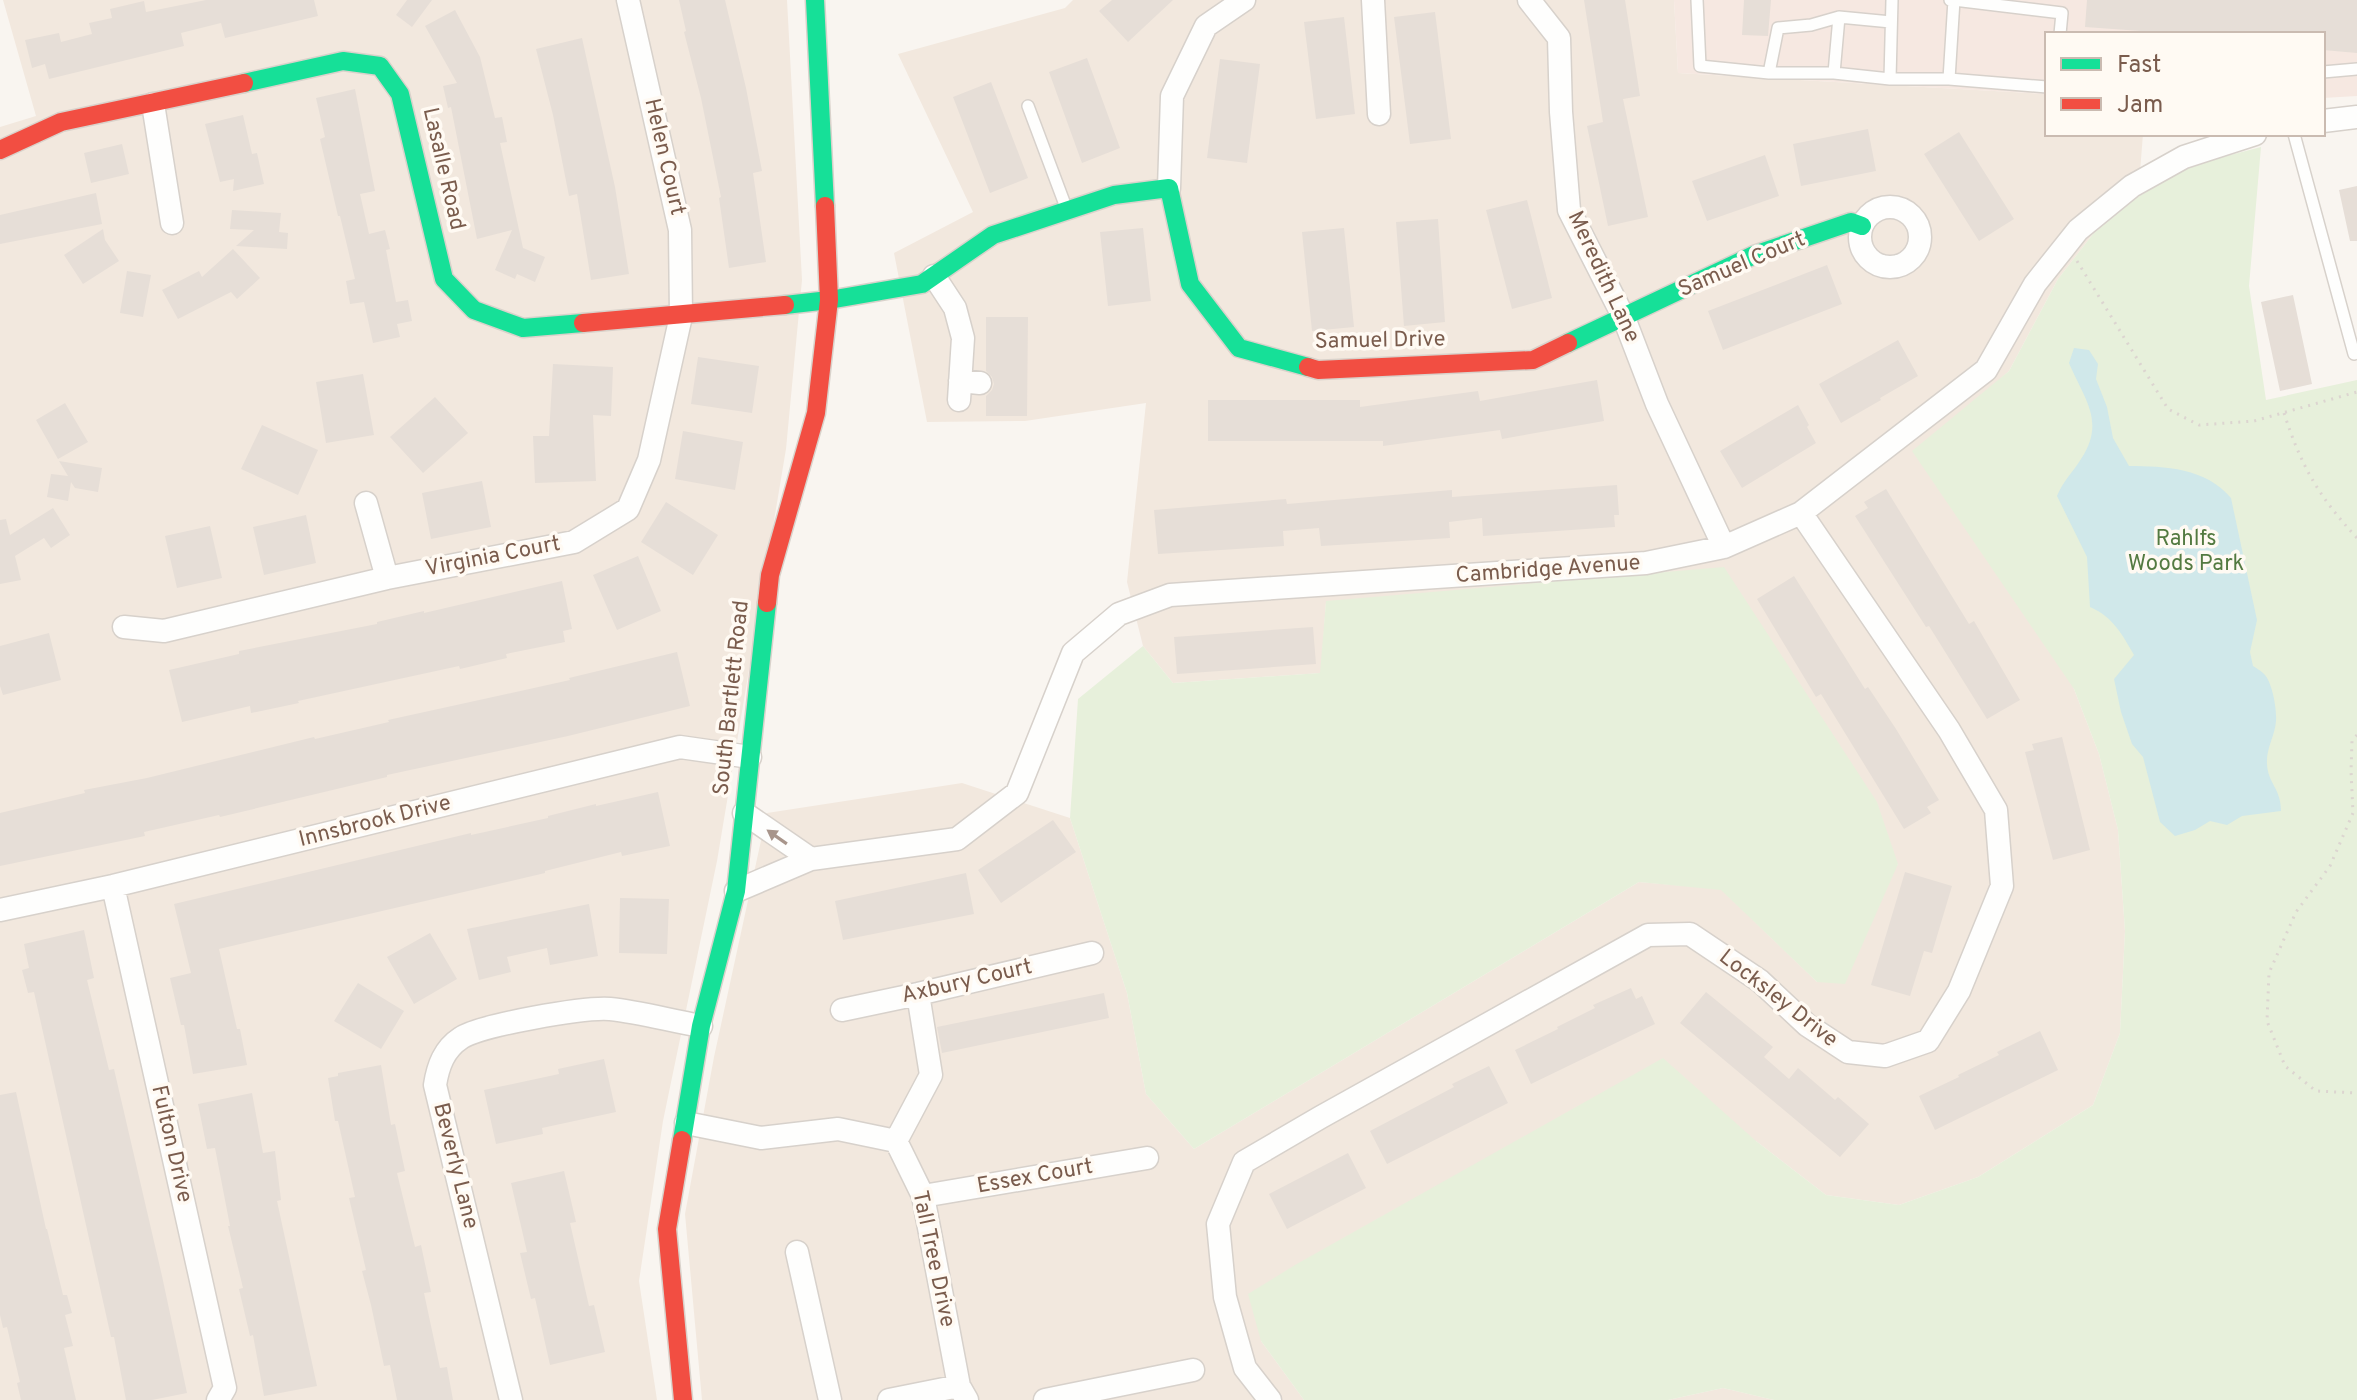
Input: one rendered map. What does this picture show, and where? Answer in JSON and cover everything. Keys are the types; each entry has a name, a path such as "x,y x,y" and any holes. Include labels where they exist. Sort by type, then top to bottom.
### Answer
{"street":[{"name":"Helen Court","path":"628,0 680,230 681,316"},
{"name":"South Bartlett Road","path":"683,1400 667,1229 701,1026 736,891 770,575 816,413 829,300 815,0"},
{"path":"829,300 922,284 993,235 1114,195 1169,188 1172,96 1206,26 1244,0"},
{"path":"1373,0 1379,114"},
{"name":"Meredith Lane","path":"1529,0 1559,38 1569,210 1624,318 1657,404 1724,547"},
{"name":"Lasalle Road","path":"0,150 61,122 343,61 380,66 400,94 444,279 474,310 523,328 681,316 829,300"},
{"path":"153,104 172,223"},
{"path":"2325,121 2357,117"},
{"name":"Cambridge Avenue","path":"736,891 811,859 957,839 1017,793 1073,653 1119,614 1170,595 1646,563 1724,547 1801,513 1986,370 2035,284 2078,230 2132,186 2184,157 2249,136"},
{"name":"Samuel Drive","path":"1169,188 1190,284 1239,348 1252,352 1318,370 1533,360 1624,318"},
{"name":"Samuel Court","path":"1624,318 1754,255 1851,222 1862,226"},
{"path":"934,276 955,308 963,338 966,388"},
{"name":"Virginia Court","path":"124,627 164,631 387,578 574,542 628,509 649,460 681,316"},
{"path":"960,327 984,329"},
{"path":"366,503 387,578"},
{"name":"Locksley Drive","path":"1270,1400 1245,1368 1225,1297 1218,1224 1244,1162 1282,1139 1648,935 1690,934 1760,981 1807,1025 1848,1052 1885,1056 1928,1041 1959,991 2002,886 1996,810 1949,730 1801,513"},
{"name":"Innsbrook Drive","path":"0,910 113,886 680,747 750,757"},
{"path":"744,813 811,859"},
{"name":"Fulton Drive","path":"113,886 225,1388 218,1400"},
{"name":"Axbury Court","path":"842,1010 1092,953"},
{"path":"686,1123 761,1138 838,1129 896,1141 931,1075 918,994"},
{"name":"Beverly Lane","path":"511,1400 435,1085 438,1067 448,1049 463,1036 582,1009 612,1009 701,1026"},
{"name":"Tall Tree Drive","path":"896,1141 923,1196 963,1393"},
{"name":"Essex Court","path":"923,1196 1147,1158"},
{"path":"797,1252 830,1400"},
{"path":"1045,1400 1193,1370"},
{"path":"889,1400 963,1393"}],"lane":[{"path":"1697,0 1700,66 1769,73 1834,73 2045,87"},
{"path":"1890,79 1892,0"},
{"path":"1949,79 1951,0 2062,13 2060,32"},
{"path":"1769,73 1778,28 1811,25 1839,17 1891,22"},
{"path":"1834,73 1839,17"},
{"path":"2325,72 2357,69"},
{"path":"1028,106 1067,210"},
{"path":"2295,136 2354,354"}],"path":[{"path":"2067,244 2168,409 2199,425 2254,421 2357,392"},
{"path":"2284,413 2296,450 2310,478 2339,519 2357,538"},
{"path":"2357,735 2352,741 2353,813 2330,866 2296,912 2269,973 2267,1021 2285,1066 2316,1091 2357,1093"}],"shaded area":[{"path":"3,0 787,0 802,280 786,449 717,861 663,1121 639,1281 657,1400 0,1400 0,127 36,116"},
{"path":"1073,0 1674,0 1678,73 2045,94 2045,136 2143,136 2138,197 2093,234 2058,279 2009,371 1971,405 2099,754 2118,830 2125,931 2120,1033 2093,1105 1978,1177 1899,1205 1826,1195 1756,1141 1261,1341 1304,1400 702,1400 685,1214 714,1057 767,813 962,783 1070,818 1127,993 1146,1094 1194,1149 1639,882 1721,889 1817,982 1898,864 1326,602 1321,673 1173,683 1143,646 1127,582 1146,403 1025,421 927,422 894,253 973,212 898,54 1065,8"},
{"path":"1674,0 2357,0 2357,96 2325,98 2325,32 2045,32 2045,94 1678,73"},
{"path":"1723,1388 1774,1400 1668,1400"}],"green space":[{"name":"Rahlfs Woods Park","path":"2261,147 2249,286 2266,400 2357,380 2357,1400 1774,1400 1723,1388 1668,1400 1304,1400 1261,1341 1248,1294 1663,1058 1756,1141 1826,1195 1899,1205 1978,1177 2093,1105 2120,1033 2125,931 2118,830 2099,754 2074,689 1912,451 2009,371 2058,279 2093,234 2138,197 2192,165"},
{"path":"1724,567 1877,802 1898,864 1845,984 1817,982 1721,890 1639,882 1194,1149 1146,1094 1127,993 1070,818 1078,699 1143,646 1173,683 1320,673 1326,601"}],"water":[{"path":"2074,348 2089,350 2098,364 2096,379 2107,407 2113,438 2129,466 2171,468 2197,475 2210,480 2231,498 2257,620 2250,652 2253,666 2266,677 2275,702 2276,721 2267,764 2281,811 2242,816 2227,825 2210,821 2175,836 2160,822 2143,757 2132,744 2114,679 2134,655 2111,621 2090,607 2087,557 2057,496 2081,459 2092,433 2090,410 2069,363"}],"building":[{"path":"206,0 314,0 318,16 225,38 221,23 181,33 184,46 49,79 45,64 32,68 25,40 59,33 61,42 92,34 89,23 112,18 110,9 144,1 146,12"},
{"path":"407,0 432,0 412,27 396,15"},
{"path":"679,0 725,0 762,171 753,173 766,262 729,268 721,197"},
{"path":"1112,0 1173,0 1128,42 1099,11"},
{"path":"1584,0 1625,0 1640,96 1623,99 1648,217 1608,226 1587,126 1603,122"},
{"path":"1744,0 1771,0 1768,36 1742,35"},
{"path":"2087,0 2357,0 2357,53 2325,50 2325,32 2155,32 2085,27"},
{"path":"455,10 480,57 495,118 502,117 507,142 500,143 523,248 545,257 535,282 517,274 515,279 495,270 512,230 477,239 451,107 448,108 443,86 457,83 425,26"},
{"path":"1435,12 1451,139 1410,144 1394,17"},
{"path":"1344,17 1355,114 1316,119 1304,22"},
{"path":"582,38 615,187 629,274 591,280 577,194 569,196 536,49"},
{"path":"1087,58 1120,148 1082,163 1049,72"},
{"path":"1220,59 1260,64 1247,163 1207,158"},
{"path":"991,82 1028,178 990,193 953,97"},
{"path":"355,89 375,191 360,194 369,234 385,230 396,302 408,300 412,321 397,324 400,337 373,343 364,302 350,304 346,281 355,279 320,139 325,137 316,98"},
{"path":"243,115 252,154 257,153 264,184 233,191 234,179 220,182 205,124"},
{"path":"1868,129 1876,171 1801,186 1793,144"},
{"path":"1959,132 2014,219 1979,241 1924,154"},
{"path":"122,144 129,174 91,183 84,153"},
{"path":"1765,155 1779,196 1707,221 1692,181"},
{"path":"2357,186 2357,241 2350,241 2339,190"},
{"path":"96,193 102,224 0,244 0,215"},
{"path":"1527,200 1552,298 1512,309 1486,210"},
{"path":"232,210 281,213 279,232 288,233 287,249 236,246 254,230 230,229"},
{"path":"1438,219 1445,322 1404,326 1396,222"},
{"path":"1143,228 1151,301 1108,306 1100,232"},
{"path":"1344,228 1354,327 1312,331 1302,232"},
{"path":"103,229 105,240 119,261 83,284 64,255"},
{"path":"233,249 260,278 237,299 231,292 178,319 162,290 199,271 202,277"},
{"path":"1827,265 1842,304 1723,350 1708,311"},
{"path":"127,271 151,275 143,317 120,313"},
{"path":"2293,295 2312,384 2280,391 2261,302"},
{"path":"986,317 1028,317 1027,416 986,416 986,396 994,384 986,371"},
{"path":"1898,340 1918,376 1841,423 1819,384"},
{"path":"698,357 759,366 752,413 691,404"},
{"path":"553,364 613,367 611,416 593,415 596,481 535,483 533,436 549,436"},
{"path":"363,374 374,435 326,443 316,382"},
{"path":"1597,380 1604,421 1502,439 1500,430 1383,446 1383,441 1208,441 1208,400 1360,400 1360,407 1478,391 1480,401"},
{"path":"435,397 468,433 423,473 390,437"},
{"path":"65,403 88,442 58,459 36,420"},
{"path":"1798,405 1816,443 1742,488 1720,451"},
{"path":"262,425 318,450 298,495 241,469"},
{"path":"683,431 743,442 735,490 675,479"},
{"path":"59,461 102,468 98,492 75,488 71,482 68,501 47,497 51,474 68,476"},
{"path":"482,481 491,527 431,539 422,493"},
{"path":"1617,485 1619,515 1614,515 1615,527 1483,536 1482,518 1449,522 1450,538 1321,546 1319,528 1283,531 1284,546 1158,554 1154,510 1286,499 1287,504 1452,490 1452,497"},
{"path":"1886,489 1969,624 1974,621 2020,700 1987,719 1855,516 1868,508 1864,502"},
{"path":"666,502 718,535 693,575 641,542"},
{"path":"53,508 70,535 51,548 44,538 15,556 21,580 0,584 0,520 6,519 10,535"},
{"path":"306,515 316,563 264,575 253,527"},
{"path":"210,526 222,578 177,588 165,536"},
{"path":"638,556 661,611 617,630 593,575"},
{"path":"1794,576 1865,689 1868,687 1896,729 1939,800 1927,807 1931,813 1904,829 1821,694 1816,697 1757,599"},
{"path":"562,581 572,629 563,631 565,642 506,654 507,658 460,669 459,666 299,703 251,713 250,706 182,722 169,670 239,654 239,651 377,624"},
{"path":"1313,627 1316,664 1177,674 1174,637"},
{"path":"49,633 61,680 3,695 0,686 0,646"},
{"path":"677,652 690,706 387,775 220,817 144,832 145,836 0,866 0,813 85,793 84,790 570,680"},
{"path":"2062,737 2090,850 2053,860 2025,752 2034,750 2032,744"},
{"path":"658,792 670,846 622,856 621,852 545,873 219,949 247,1065 193,1074 184,1025 181,1025 170,978 191,973 174,904"},
{"path":"1053,820 1076,852 1001,903 978,870"},
{"path":"1905,872 1952,886 1932,953 1924,951 1910,996 1871,985"},
{"path":"966,873 974,914 843,940 835,901"},
{"path":"620,898 669,899 667,954 619,953"},
{"path":"589,904 598,956 550,965 547,948 507,957 511,972 479,980 467,929"},
{"path":"84,930 94,978 87,980 109,1070 114,1069 187,1393 152,1400 126,1400 34,992 28,993 22,970 29,968 24,944"},
{"path":"430,933 457,979 414,1004 387,957"},
{"path":"358,983 404,1011 381,1049 334,1021"},
{"path":"1631,988 1636,999 1642,996 1655,1024 1531,1084 1515,1050 1595,1008 1593,1005"},
{"path":"1706,992 1773,1047 1764,1057 1789,1079 1798,1068 1869,1124 1840,1157 1680,1023"},
{"path":"1104,993 1109,1018 942,1053 937,1027"},
{"path":"2040,1031 2058,1070 1935,1130 1919,1096"},
{"path":"604,1059 616,1112 542,1128 543,1134 496,1144 484,1090 559,1074 558,1069"},
{"path":"381,1065 391,1125 395,1124 405,1171 397,1173 415,1247 421,1245 431,1292 424,1293 440,1368 447,1367 453,1400 397,1400 390,1365 384,1366 362,1271 366,1270 349,1198 355,1197 338,1121 335,1121 328,1078 338,1076 338,1073"},
{"path":"1489,1066 1508,1103 1387,1164 1370,1131"},
{"path":"16,1092 46,1229 63,1295 67,1295 72,1313 65,1315 73,1346 64,1348 76,1400 21,1400 17,1383 20,1382 7,1327 3,1328 0,1315 0,1095"},
{"path":"252,1093 263,1153 275,1151 281,1200 277,1201 317,1386 264,1396 253,1335 250,1336 239,1289 243,1288 228,1226 215,1148 207,1149 198,1104"},
{"path":"1348,1153 1366,1188 1287,1229 1269,1194"},
{"path":"564,1171 576,1222 570,1223 589,1306 594,1305 605,1352 550,1365 535,1298 531,1299 520,1253 527,1252 511,1183"}],"traffic: fast":[{"path":"815,0 825,206"},
{"path":"244,83 343,61 380,66 400,94 444,279 474,310 523,328 583,323"},
{"path":"785,305 922,284 993,235 1114,195 1169,188 1190,284 1239,348 1308,367"},
{"path":"1568,343 1754,255 1851,222 1862,226"},
{"path":"682,1140 701,1026 736,891 767,603"}],"traffic: jam":[{"path":"0,150 61,122 244,83"},
{"path":"767,603 770,575 816,413 829,300 825,206"},
{"path":"583,323 785,305"},
{"path":"1308,367 1318,370 1533,360 1568,343"},
{"path":"682,1140 667,1229 683,1400"}]}
